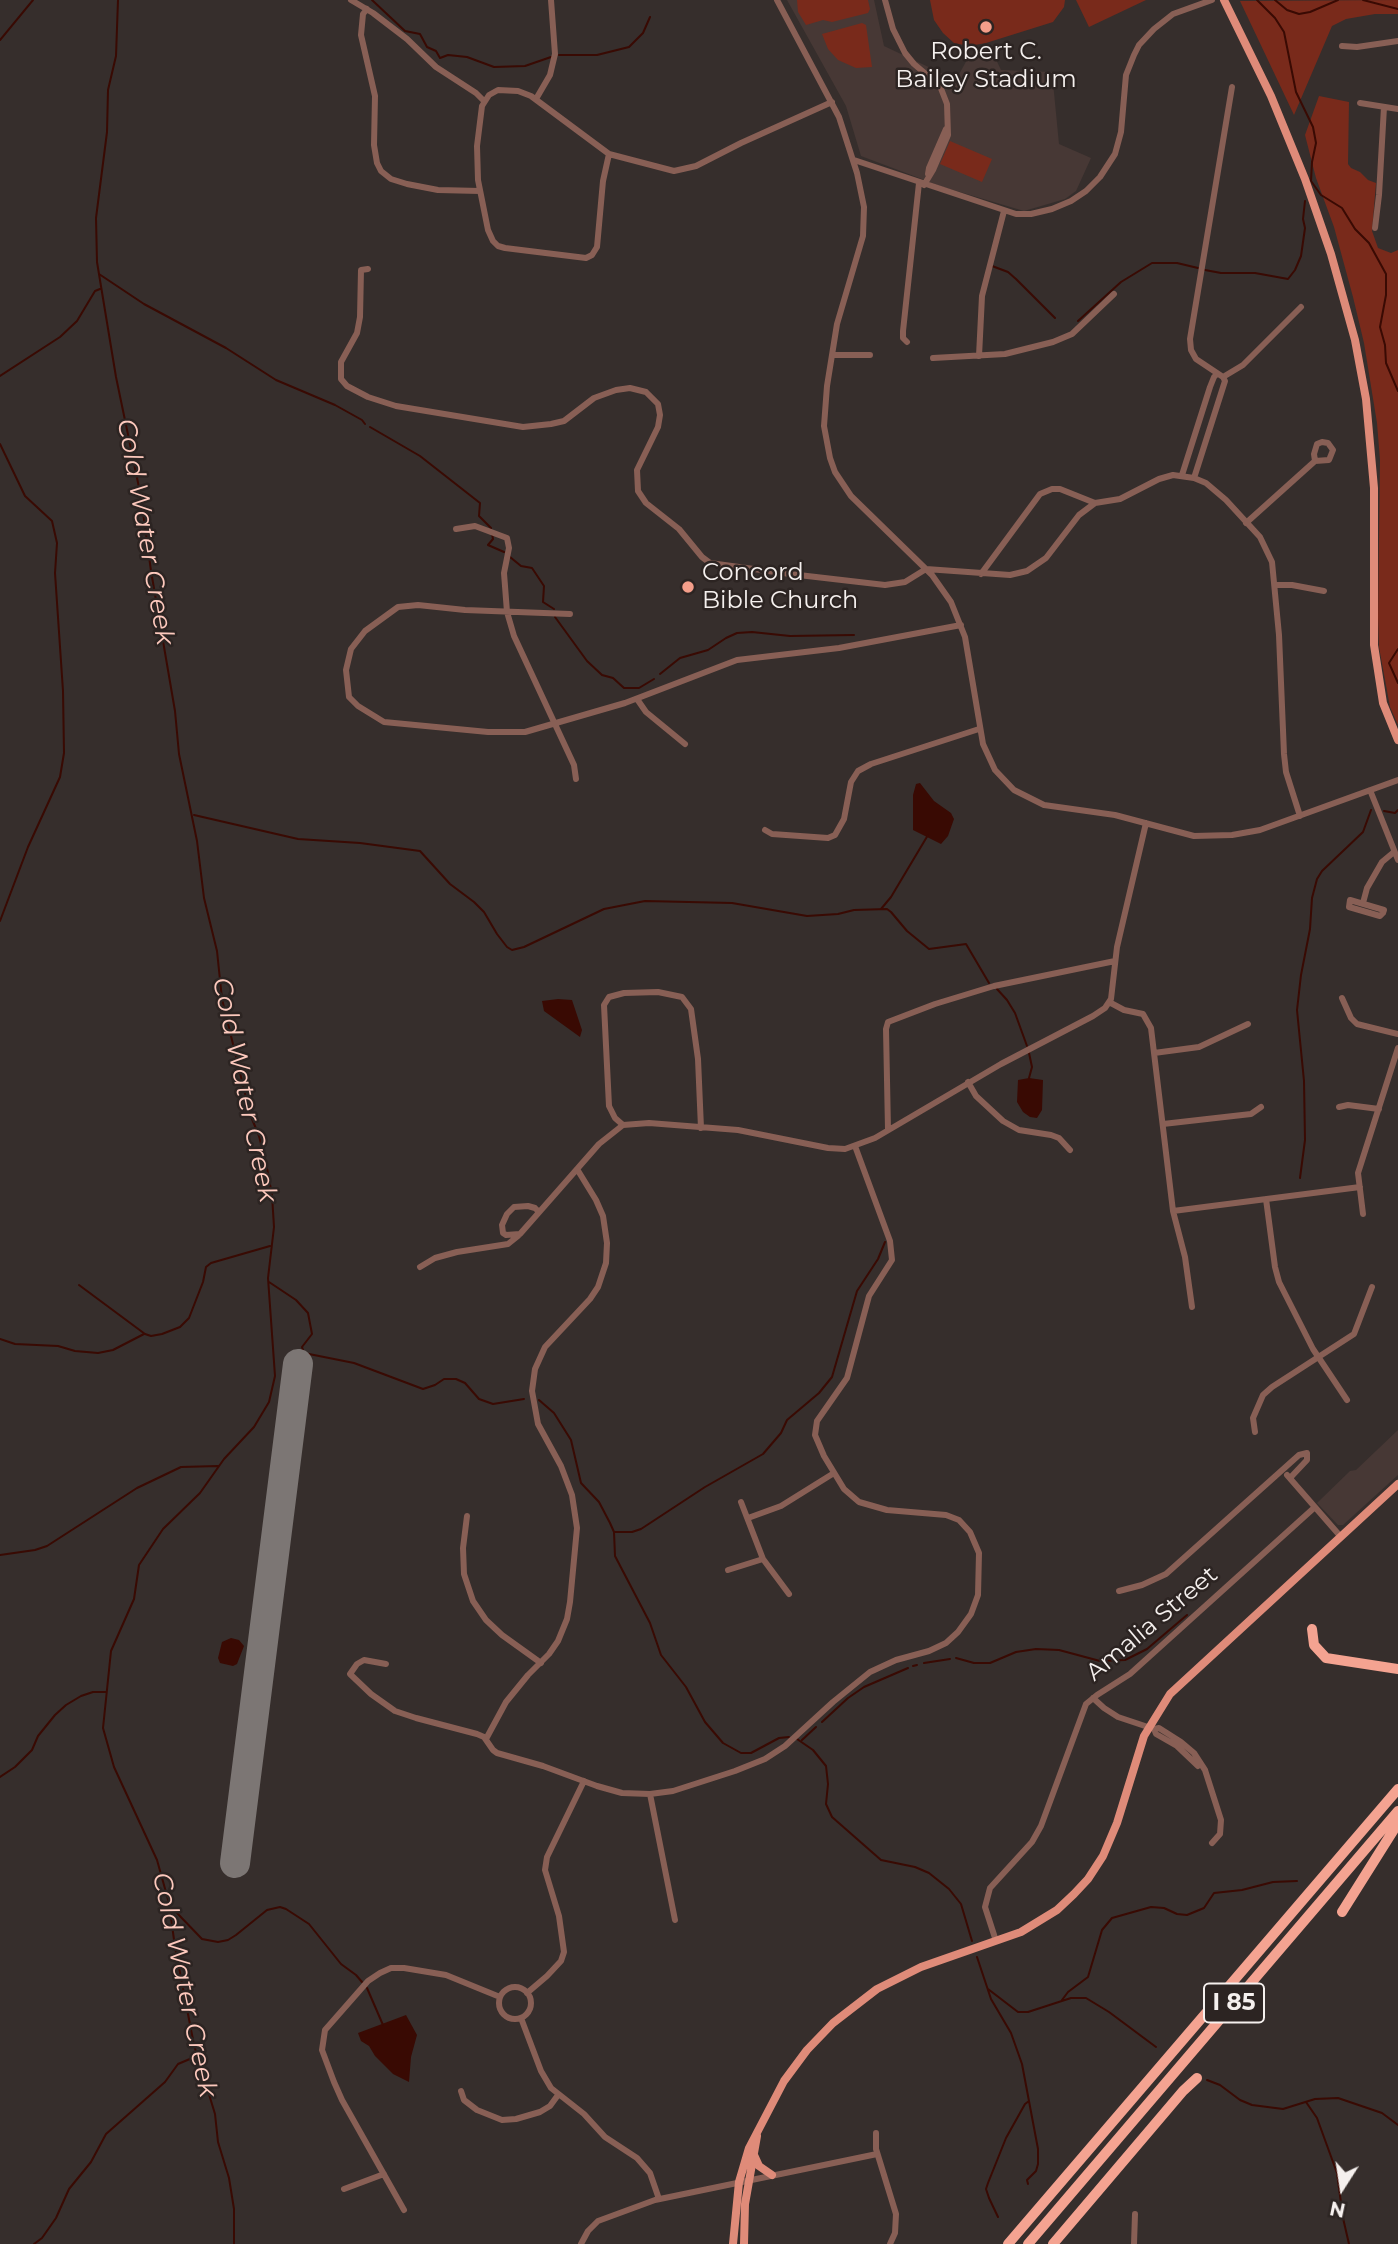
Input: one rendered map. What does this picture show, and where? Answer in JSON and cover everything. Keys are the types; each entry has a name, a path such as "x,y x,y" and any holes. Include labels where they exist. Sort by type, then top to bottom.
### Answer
{"highway":[{"path":"1312,1629 1314,1645 1326,1658 1398,1668"},
{"path":"1389,1800 1398,1781"},
{"name":"I 85","path":"1008,2244 1398,1789"},
{"name":"I 85","path":"1028,2244 1398,1811"},
{"path":"1342,1912 1398,1823"},
{"path":"1053,2244 1197,2078"},
{"path":"1038,2244 1070,2195"},
{"path":"1001,2244 1032,2215"}],"main road":[{"path":"1224,0 1271,96 1300,167 1331,254 1355,340 1366,399 1372,454 1375,509 1374,645 1377,674 1383,703 1398,740"},
{"path":"733,2244 749,2148 793,2067 833,2023 861,1999 921,1967 1021,1932 1057,1910 1088,1879 1112,1837 1138,1754 1170,1693 1398,1484"},
{"path":"744,2244 744,2181 754,2155 757,2136"},
{"path":"754,2155 759,2166 772,2175"}],"street":[{"path":"351,0 407,39 436,67 484,101"},
{"path":"536,99 551,75 555,54 551,0"},
{"path":"777,0 832,102 854,160 864,207 861,245 837,324 825,398 824,426 828,450 835,472 861,508 926,569 947,595 961,625 979,729 986,753 995,770 1014,790 1031,800 1059,808 1146,822 1180,834 1211,836 1245,833 1398,780"},
{"path":"885,0 893,29 905,53 943,91 947,104 948,135 933,170 921,184 903,331 903,338 907,342"},
{"path":"854,160 1023,215 1071,201 1094,184 1117,150 1126,75 1139,46 1173,14 1212,0"},
{"path":"367,9 362,20 361,36 375,96 374,145 381,171 400,182 438,190 480,191"},
{"path":"1342,46 1357,47 1398,41"},
{"path":"1194,478 1225,381 1196,359 1191,350 1190,338 1232,87"},
{"path":"609,154 603,181 596,252 589,257 498,246 493,241 480,191 477,146 480,111 489,95 498,90 518,91 536,99 609,154 670,170 696,166 832,102"},
{"path":"1360,103 1398,109"},
{"path":"1375,228 1384,107"},
{"path":"979,356 982,296 1004,211"},
{"path":"368,269 362,270 361,275 357,333 343,355 340,370 343,382 358,393 396,405 523,427 564,421 594,398 616,390 630,388 642,391 655,400 660,415 658,427 637,470 638,491 646,503 679,529 706,561 790,575 885,585 905,582 926,569 1010,575 1037,566 1051,553 1079,515 1095,503 1120,499 1166,476 1182,475 1194,478 1212,488 1264,542 1272,562 1284,754 1286,772 1300,816"},
{"path":"933,358 1005,354 1053,342 1072,334 1114,294"},
{"path":"1182,475 1213,377 1242,365 1301,307"},
{"path":"832,355 870,355"},
{"path":"1247,523 1315,461"},
{"path":"981,574 1040,494 1060,489 1095,503"},
{"path":"456,529 475,526 507,538 509,548 504,573 507,612 514,636 574,765 576,779"},
{"path":"1275,585 1324,591"},
{"path":"570,614 403,605 390,610 365,631 351,649 346,670 349,697 366,712 389,723 519,733 637,699 737,660 839,648 961,625"},
{"path":"637,699 646,712 685,744"},
{"path":"765,830 772,834 828,838 835,835 844,819 851,782 858,771 870,764 979,729"},
{"path":"1370,790 1398,860"},
{"path":"420,1267 435,1258 457,1252 508,1244 606,1137 624,1125 649,1123 761,1134 845,1149 888,1130 968,1083 1093,1016 1109,1002 1115,961 1146,822"},
{"path":"1363,903 1367,888 1382,862 1394,852"},
{"path":"1350,900 1363,903 1384,910 1383,913 1380,916 1349,907 1350,900"},
{"path":"888,1130 888,1022 975,990 1115,961"},
{"path":"624,1125 615,1118 609,1106 604,1005 609,996 658,992 682,997 691,1009 698,1059 701,1128"},
{"path":"1342,998 1351,1018 1357,1024 1398,1034"},
{"path":"1109,1002 1122,1009 1143,1014 1151,1028 1172,1211 1185,1257 1192,1307"},
{"path":"1154,1053 1199,1047 1248,1024"},
{"path":"1363,1214 1360,1168 1398,1048"},
{"path":"968,1083 976,1096 1003,1121 1019,1130 1042,1132 1059,1138 1070,1150"},
{"path":"1339,1107 1348,1105 1379,1109"},
{"path":"1163,1124 1251,1114 1261,1107"},
{"path":"386,1664 365,1660 357,1664 350,1674 371,1694 395,1711 464,1729 486,1739 498,1753 584,1781 622,1793 650,1794 673,1791 765,1759 785,1746 870,1672 889,1662 929,1651 946,1643 958,1632 971,1614 978,1595 979,1553 964,1524 946,1515 887,1510 852,1498 834,1473 816,1440 815,1426 820,1415 843,1386 866,1304 892,1260 889,1237 855,1146"},
{"path":"486,1739 506,1702 558,1641 567,1619 577,1528 567,1479 538,1424 533,1383 545,1347 590,1298 602,1277 607,1258 607,1233 603,1216 577,1169"},
{"path":"1172,1211 1360,1187"},
{"path":"1266,1199 1279,1282 1318,1357 1347,1400"},
{"path":"520,1234 503,1233 502,1225 510,1210 519,1205 535,1208 539,1212"},
{"path":"1255,1432 1253,1423 1256,1409 1265,1392 1354,1334 1372,1287"},
{"path":"1119,1591 1142,1585 1166,1574 1302,1453 1307,1453 1307,1460 1290,1478"},
{"path":"1283,1471 1341,1537"},
{"path":"748,1518 781,1506 834,1473"},
{"path":"741,1502 764,1559 789,1594"},
{"name":"Amalia Street","path":"996,1941 985,1908 990,1888 1032,1842 1041,1826 1086,1704 1130,1674 1315,1507"},
{"path":"467,1516 463,1548 464,1574 473,1601 486,1620 502,1635 541,1663"},
{"path":"728,1570 764,1559"},
{"path":"1093,1698 1118,1717 1159,1728 1194,1753 1205,1770 1222,1820 1220,1834 1212,1843"},
{"path":"527,1993 561,1961 564,1952 558,1916 545,1870 547,1857 584,1781"},
{"path":"650,1794 676,1920"},
{"path":"404,2210 334,2082 322,2050 325,2029 368,1981 391,1968 446,1975 500,1997"},
{"path":"518,1987 527,1993 531,2007 529,2012 521,2018 510,2019 505,2016 499,2008 503,1992 518,1987"},
{"path":"521,2018 541,2071 551,2088 584,2115 604,2137 637,2158 650,2174 659,2199"},
{"path":"461,2091 464,2100 477,2110 502,2120 540,2112 550,2106 558,2095"},
{"path":"876,2133 877,2154 896,2214 895,2233 890,2244"},
{"path":"581,2244 598,2221 659,2199 877,2154"},
{"path":"344,2189 384,2174"},
{"path":"1133,2244 1135,2214"}],"shaded area":[{"path":"787,0 874,0 884,46 956,80 969,56 993,53 1001,70 1052,72 1059,144 1091,158 1076,191 1065,199 1024,211 943,187 861,156 846,106"},
{"path":"797,0 868,0 870,9 868,13 832,22 823,20 806,25 798,12"},
{"name":"Robert C. Bailey Stadium","path":"930,0 1065,0 1064,7 1053,22 969,46 954,43 943,33 934,20"},
{"path":"1076,0 1146,0 1089,27"},
{"path":"1398,0 1398,14 1375,14 1346,19 1332,26 1294,115 1240,1"},
{"path":"862,23 866,25 872,67 856,68 838,60 828,49 822,34"},
{"path":"1319,96 1349,102 1348,164 1376,183 1372,231 1378,248 1391,253 1398,250 1398,725 1390,707 1379,647 1380,460 1377,423 1364,343 1353,297 1305,135"},
{"path":"950,141 992,159 982,182 940,164"},
{"path":"920,783 934,801 951,813 954,819 948,836 941,844 913,830 913,795 916,784"},
{"path":"572,1000 582,1030 580,1037 544,1011 542,1001"},
{"path":"1018,1080 1043,1080 1042,1110 1037,1118 1023,1112 1017,1102"},
{"path":"1398,1430 1398,1475 1343,1525 1338,1525 1317,1503"},
{"path":"231,1638 239,1640 244,1646 237,1664 233,1666 220,1663 218,1658 222,1642"},
{"path":"406,2015 417,2035 411,2057 409,2082 393,2074 369,2046 361,2041 358,2033"}],"waterway":[{"path":"0,40 33,0"},
{"name":"Cold Water Creek","path":"118,0 116,56 108,90 107,132 96,218 97,262 116,377 141,497 175,711 179,754 197,841 204,898 217,951 222,999 272,1195 274,1227 268,1278 275,1376 269,1402 254,1427 224,1459 200,1493 163,1529 139,1565 134,1599 111,1651 103,1728 114,1767 157,1860 169,1903 194,2045 215,2114 218,2142 229,2178 234,2209 234,2244"},
{"path":"372,0 405,31 420,34 427,47 436,51 440,58 448,55 467,57 494,67 525,66 551,57"},
{"path":"1257,0 1275,18 1284,32 1296,92 1313,127 1316,143 1311,181 1321,195 1342,208 1355,229 1369,243 1386,274 1386,295 1380,327 1386,363 1398,391"},
{"path":"1275,0 1287,10 1299,14 1338,0"},
{"path":"1363,0 1398,9"},
{"path":"559,55 597,55 629,47 643,33 650,17"},
{"path":"1205,270 1255,273 1288,279 1301,256 1305,201"},
{"path":"1078,321 1121,282 1152,263 1177,263 1198,268"},
{"path":"992,266 1008,272 1055,318"},
{"path":"99,274 144,304 226,348 276,380 335,405 365,424"},
{"path":"0,376 60,337 77,321 95,291 100,289"},
{"path":"370,427 420,456 480,503 479,516 491,528"},
{"path":"0,444 25,496 52,521 57,543 55,573 64,753 60,777 28,847 0,921"},
{"path":"492,534 493,539 488,545 504,552"},
{"path":"510,557 521,566 532,568 544,586 543,602 554,609"},
{"path":"555,617 587,661 602,675 613,678 624,688 639,688 654,679"},
{"path":"660,674 680,658 708,650 737,633 854,635"},
{"path":"1398,649 1389,663 1398,683"},
{"path":"1300,1178 1305,1140 1304,1081 1297,1010 1310,929 1312,898 1322,871 1363,832 1371,810"},
{"path":"1384,811 1395,813 1398,810"},
{"path":"194,815 298,839 420,851 450,884 484,912 497,934 512,950 524,947 604,909 645,901 732,903 807,916 887,909 907,931 929,949 966,944 989,983"},
{"path":"881,909 928,835"},
{"path":"997,989 1015,1013 1027,1046"},
{"path":"1029,1053 1032,1067 1029,1078"},
{"path":"615,1532 641,1529 705,1487 763,1454 781,1433 787,1420 819,1393 832,1377 857,1291 878,1259 885,1242"},
{"path":"79,1285 145,1334 162,1334 180,1327 189,1318 206,1267 211,1263 270,1246"},
{"path":"269,1282 296,1300 308,1313 312,1334 302,1347 304,1353 354,1363 423,1389 444,1379 456,1379 465,1383 479,1399 493,1404 524,1399"},
{"path":"0,1339 15,1344 58,1346 98,1353 113,1350 144,1334"},
{"path":"539,1400 554,1413 571,1440 581,1483 599,1502 610,1523 614,1532 615,1556 650,1623 661,1655 686,1687 705,1722 723,1743 741,1753 751,1753 779,1738 789,1737"},
{"path":"0,1555 47,1546 137,1488 181,1467 218,1466"},
{"path":"956,1658 974,1663 990,1663 1016,1652 1036,1649 1059,1650 1100,1661 1125,1660 1147,1649 1187,1615"},
{"path":"924,1663 950,1659"},
{"path":"913,1666 917,1665"},
{"path":"822,1722 864,1687 908,1668"},
{"path":"0,1777 32,1750 38,1736 66,1705 93,1692 106,1692"},
{"path":"802,1740 816,1727"},
{"path":"797,1739 813,1750 826,1766 826,1804 832,1817 881,1860 915,1867 929,1873 949,1889 961,1904 972,1941"},
{"path":"1062,2000 1088,1977 1102,1930 1112,1918 1151,1907 1187,1915 1204,1908 1214,1893 1242,1890 1273,1882 1297,1881"},
{"path":"172,1912 176,1912 202,1939 218,1942 236,1935 267,1910 280,1907 286,1909 309,1924 341,1964 362,1982"},
{"path":"977,1957 991,1999 1011,2033 1022,2064 1038,2149 1038,2164 1036,2171 1027,2180 1028,2184"},
{"path":"367,1988 383,2025"},
{"path":"988,1989 1018,2012 1028,2012 1071,1998 1086,1998 1156,2047"},
{"path":"34,2244 42,2238 56,2218 69,2189 91,2162 106,2134 165,2082 178,2064 197,2056"},
{"path":"1207,2080 1252,2105 1283,2109 1315,2099 1338,2098 1382,2113 1398,2125"},
{"path":"998,2217 986,2189 1006,2138 1029,2101"},
{"path":"1306,2102 1317,2118 1337,2173 1349,2244"}],"runway":[{"path":"235,1863 298,1364"}],"place":[{"name":"Robert C. Bailey Stadium","path":"986,27"},
{"name":"Concord Bible Church","path":"688,587"}]}
